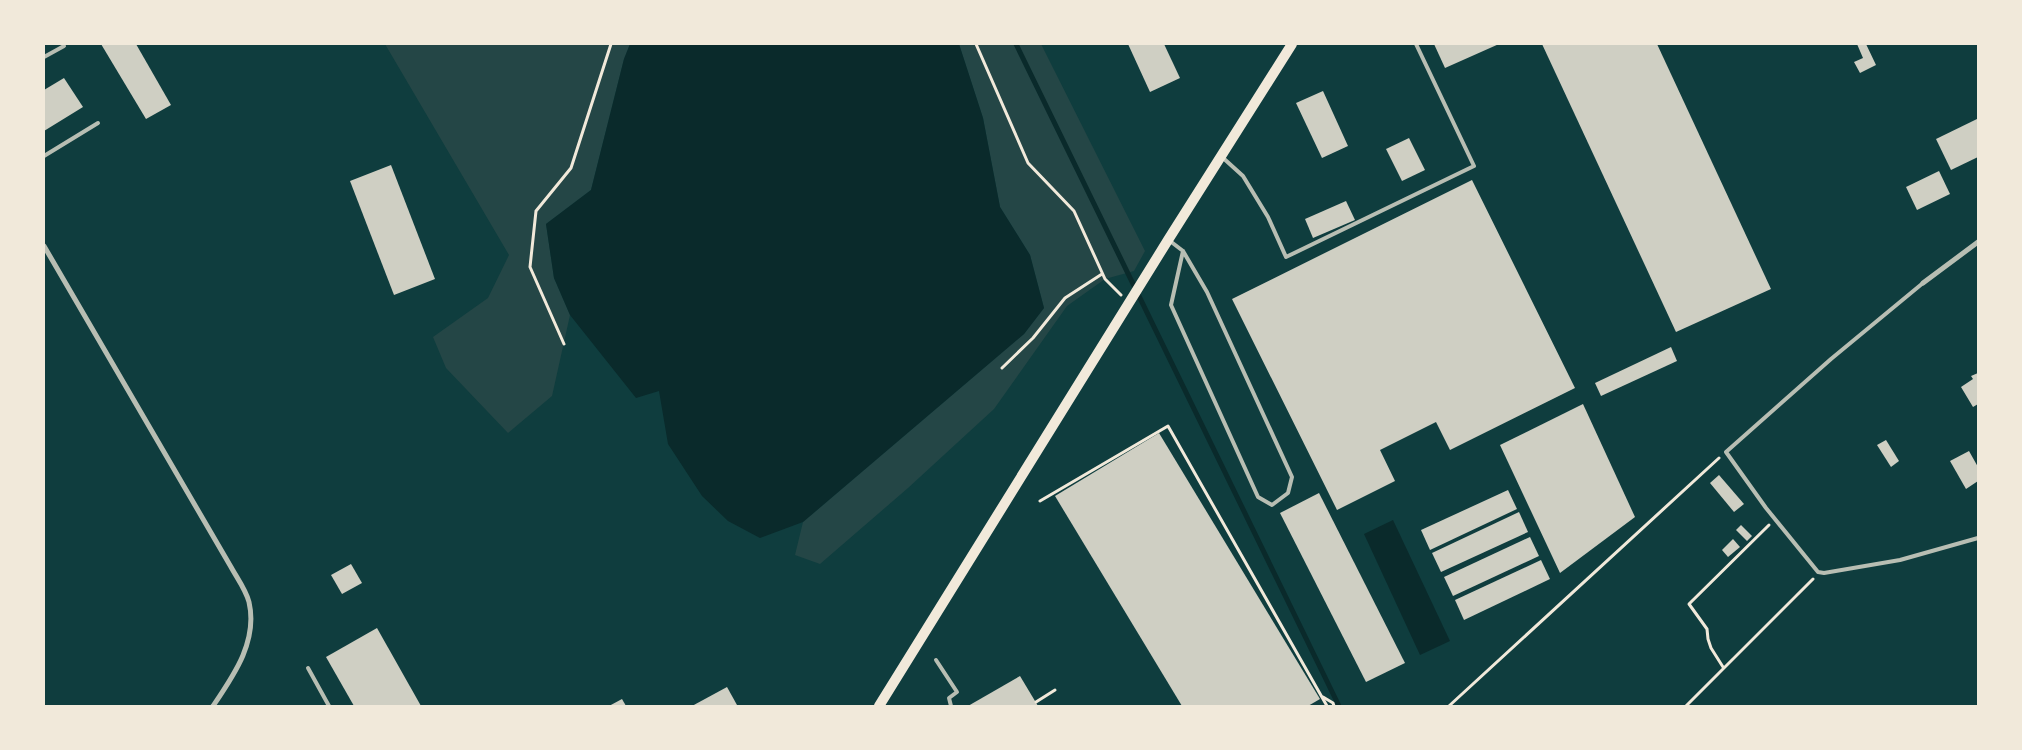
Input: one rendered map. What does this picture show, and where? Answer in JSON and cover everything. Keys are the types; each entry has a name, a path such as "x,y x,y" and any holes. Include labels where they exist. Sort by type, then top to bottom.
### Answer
{"main road":[{"path":"879,706 1292,44"}],"street":[{"path":"1923,282 1978,242"},
{"path":"44,246 249,601 251,629 245,653 233,677 213,706"}],"lane":[{"path":"1221,156 1244,176 1268,217 1286,258 1474,166 1416,44"},
{"path":"44,57 64,46"},
{"path":"44,156 98,123"},
{"path":"1168,240 1182,251 1207,292 1292,477 1288,493 1272,505 1258,497 1172,305 1182,251"},
{"path":"1923,282 1831,358 1726,452 1775,519 1818,572 1824,574 1900,560 1978,538"},
{"path":"936,660 957,692 949,698 951,706"},
{"path":"308,668 329,706"}],"path":[{"path":"564,344 530,268 536,211 571,168 611,44"},
{"path":"976,44 1028,163 1074,211 1102,274 1122,296 1125,310"},
{"path":"1002,368 1033,338 1065,298 1102,274"},
{"path":"1040,501 1168,426 1327,706"},
{"path":"1449,706 1726,452"},
{"path":"1723,667 1711,648 1707,629 1689,604 1775,519"},
{"path":"1686,706 1723,667 1806,588 1818,572"},
{"path":"1036,702 1055,690"},
{"path":"1323,697 1333,703 1334,706"}],"shaded area":[{"path":"385,44 630,44 624,59 591,190 546,224 554,278 570,315 552,396 508,433 446,368 433,337 488,298 509,255"},
{"path":"630,44 959,44 983,118 1000,207 1030,255 1044,308 1024,334 803,522 760,538 728,521 702,496 668,444 659,391 636,398 570,315 554,278 546,224 591,190 624,59"},
{"path":"959,44 1041,44 1145,251 1134,271 1105,279 1067,306 994,409 908,488 820,564 795,555 803,522 1024,334 1044,308 1030,255 1000,207 983,118"},
{"path":"1393,520 1450,641 1420,655 1364,534"}],"building":[{"path":"101,44 136,44 171,105 146,119"},
{"path":"1128,44 1164,44 1180,78 1150,92"},
{"path":"1434,44 1499,44 1445,68"},
{"path":"1542,44 1657,44 1771,289 1676,332"},
{"path":"1857,44 1866,44 1876,65 1860,73 1854,62 1863,58"},
{"path":"64,78 83,107 44,131 44,90"},
{"path":"1323,91 1348,146 1322,158 1296,103"},
{"path":"1977,119 1978,157 1951,170 1936,139"},
{"path":"1409,138 1425,170 1402,181 1386,149"},
{"path":"391,165 435,279 394,295 350,181"},
{"path":"1939,171 1950,194 1917,210 1906,187"},
{"path":"1472,180 1575,388 1450,450 1436,422 1380,450 1395,481 1337,510 1232,299"},
{"path":"1346,201 1355,220 1313,238 1305,219"},
{"path":"1671,347 1677,361 1601,396 1595,383"},
{"path":"1978,373 1978,404 1973,407 1961,387 1973,379 1971,376"},
{"path":"1583,404 1635,517 1560,573 1500,445"},
{"path":"1159,433 1320,699 1308,706 1182,706 1055,496"},
{"path":"1886,440 1899,461 1891,467 1877,445"},
{"path":"1969,451 1978,467 1978,481 1966,489 1950,461"},
{"path":"1719,475 1744,504 1734,512 1710,483"},
{"path":"1508,490 1517,509 1430,550 1421,530"},
{"path":"1319,493 1405,663 1366,682 1280,513"},
{"path":"1519,512 1528,532 1441,572 1432,553"},
{"path":"1741,525 1752,536 1747,541 1736,530"},
{"path":"1530,537 1539,556 1453,596 1444,577"},
{"path":"1733,539 1740,547 1728,557 1722,550"},
{"path":"1541,560 1550,579 1464,620 1455,600"},
{"path":"351,564 362,583 342,594 331,575"},
{"path":"377,628 421,706 354,706 326,657"},
{"path":"1020,676 1038,706 968,706"},
{"path":"727,687 737,705 692,706"},
{"path":"622,699 626,706 609,706"}],"waterway":[{"path":"1016,44 1339,706"}]}
